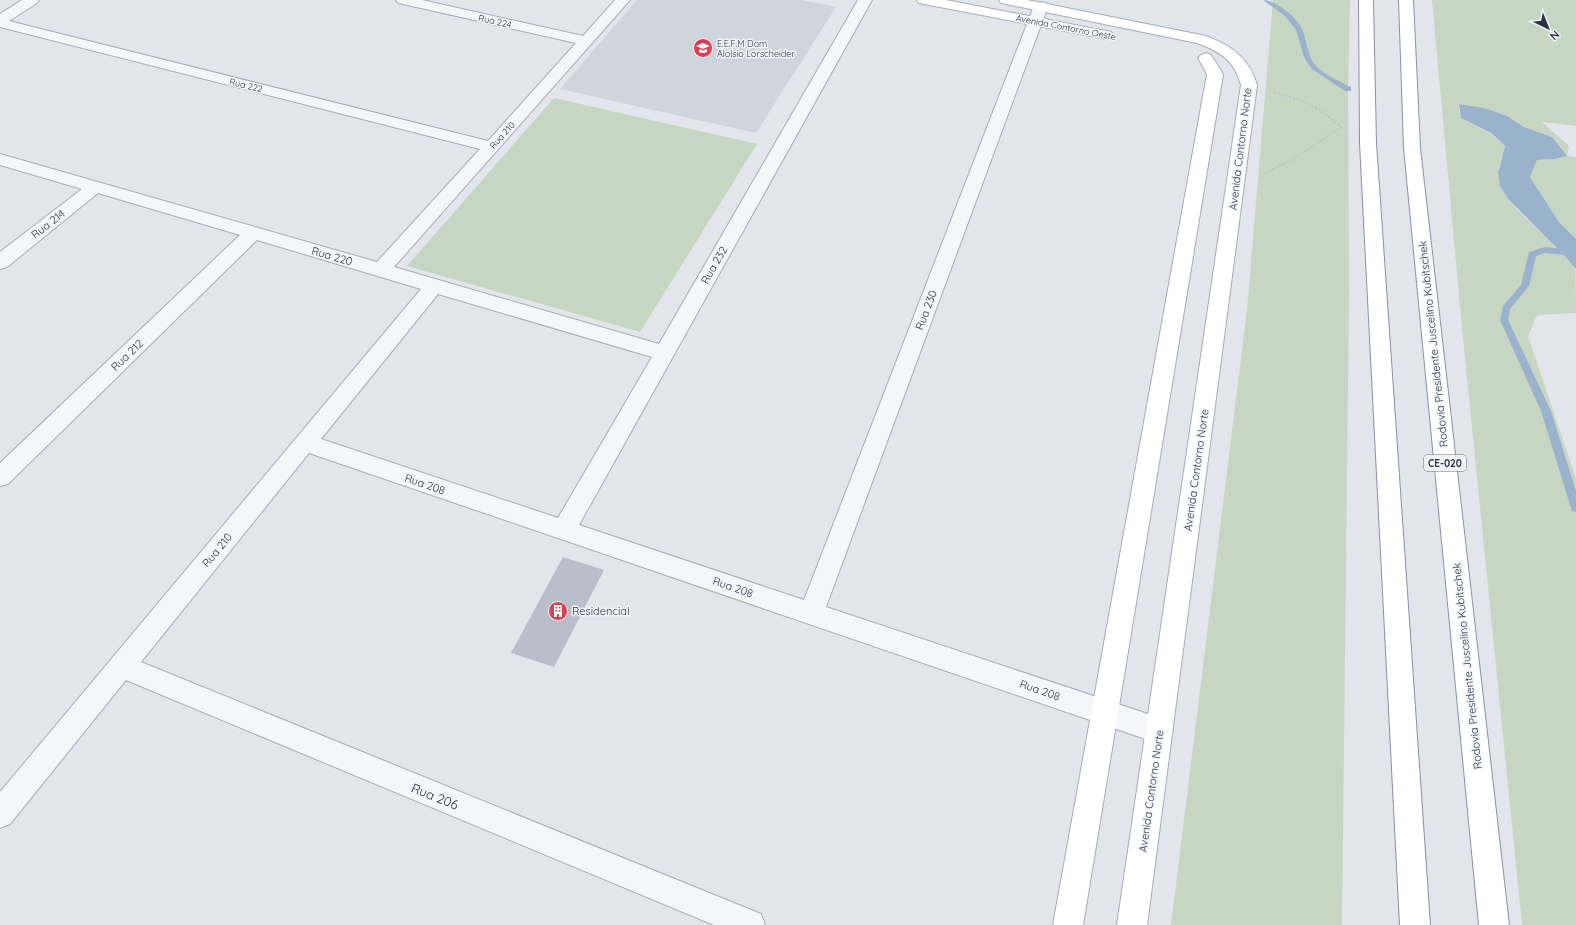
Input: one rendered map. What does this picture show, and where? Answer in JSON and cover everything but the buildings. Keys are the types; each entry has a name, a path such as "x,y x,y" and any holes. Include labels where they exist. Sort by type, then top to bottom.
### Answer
{"main road":[{"name":"Avenida Contorno Oeste","path":"924,0 1038,14 1200,50"},
{"name":"Avenida Contorno Oeste","path":"1006,0 1038,14 1121,38"},
{"path":"1366,0 1368,143 1415,925"},
{"name":"Rodovia Presidente Juscelino Kubitschek","path":"1406,0 1412,148 1494,925"},
{"name":"Avenida Contorno Norte","path":"1132,925 1249,85 1246,72 1234,56 1220,46 1200,50"},
{"path":"1068,925 1215,74 1200,50"}],"street":[{"path":"0,20 32,0"},
{"name":"Rua 224","path":"403,0 587,41"},
{"name":"Rua 210","path":"381,270 623,0"},
{"name":"Rua 232","path":"564,530 865,0"},
{"name":"Rua 230","path":"811,613 1038,14"},
{"name":"Rua 222","path":"0,23 492,147"},
{"name":"Rua 220","path":"0,159 664,353"},
{"name":"Rua 214","path":"0,262 95,187"},
{"name":"Rua 212","path":"0,477 254,233"},
{"name":"Rua 210","path":"0,814 434,286"},
{"name":"Rua 208","path":"305,443 1160,730"},
{"name":"Rua 206","path":"121,666 750,925"}],"path":[{"path":"1249,85 1300,100 1319,109 1341,128 1348,129"},
{"path":"1235,184 1254,179 1281,166 1341,128"}],"shaded area":[{"name":"E.E.F.M Dom Aloísio Lorscheider","path":"637,0 802,0 836,7 756,133 560,89"}],"green space":[{"path":"1273,0 1350,0 1348,89 1349,294 1342,925 1171,925 1247,310"},
{"path":"1432,0 1576,0 1576,126 1542,122 1569,146 1567,156 1576,157 1576,239 1559,222 1530,177 1537,160 1555,159 1552,137 1524,127 1507,116 1459,104 1459,111 1461,118 1491,134 1505,146 1498,175 1502,188 1509,201 1567,256 1575,268 1576,313 1537,315 1528,336 1576,479 1576,925 1522,925 1462,328"},
{"path":"554,98 757,144 640,332 407,266"}],"water":[{"path":"1459,104 1484,108 1507,116 1524,127 1552,137 1567,156 1555,159 1537,160 1530,177 1559,222 1576,239 1576,269 1508,199 1500,186 1498,173 1505,146 1491,133 1461,118"}],"waterway":[{"path":"1266,0 1287,15 1299,30 1307,57 1314,68 1348,89"},
{"path":"1575,253 1545,250 1532,254 1525,286 1506,308 1504,320 1546,411 1576,508"}],"place":[{"name":"E.E.F.M Dom Aloísio Lorscheider","path":"703,48"},
{"name":"Residencial","path":"558,611"}]}
